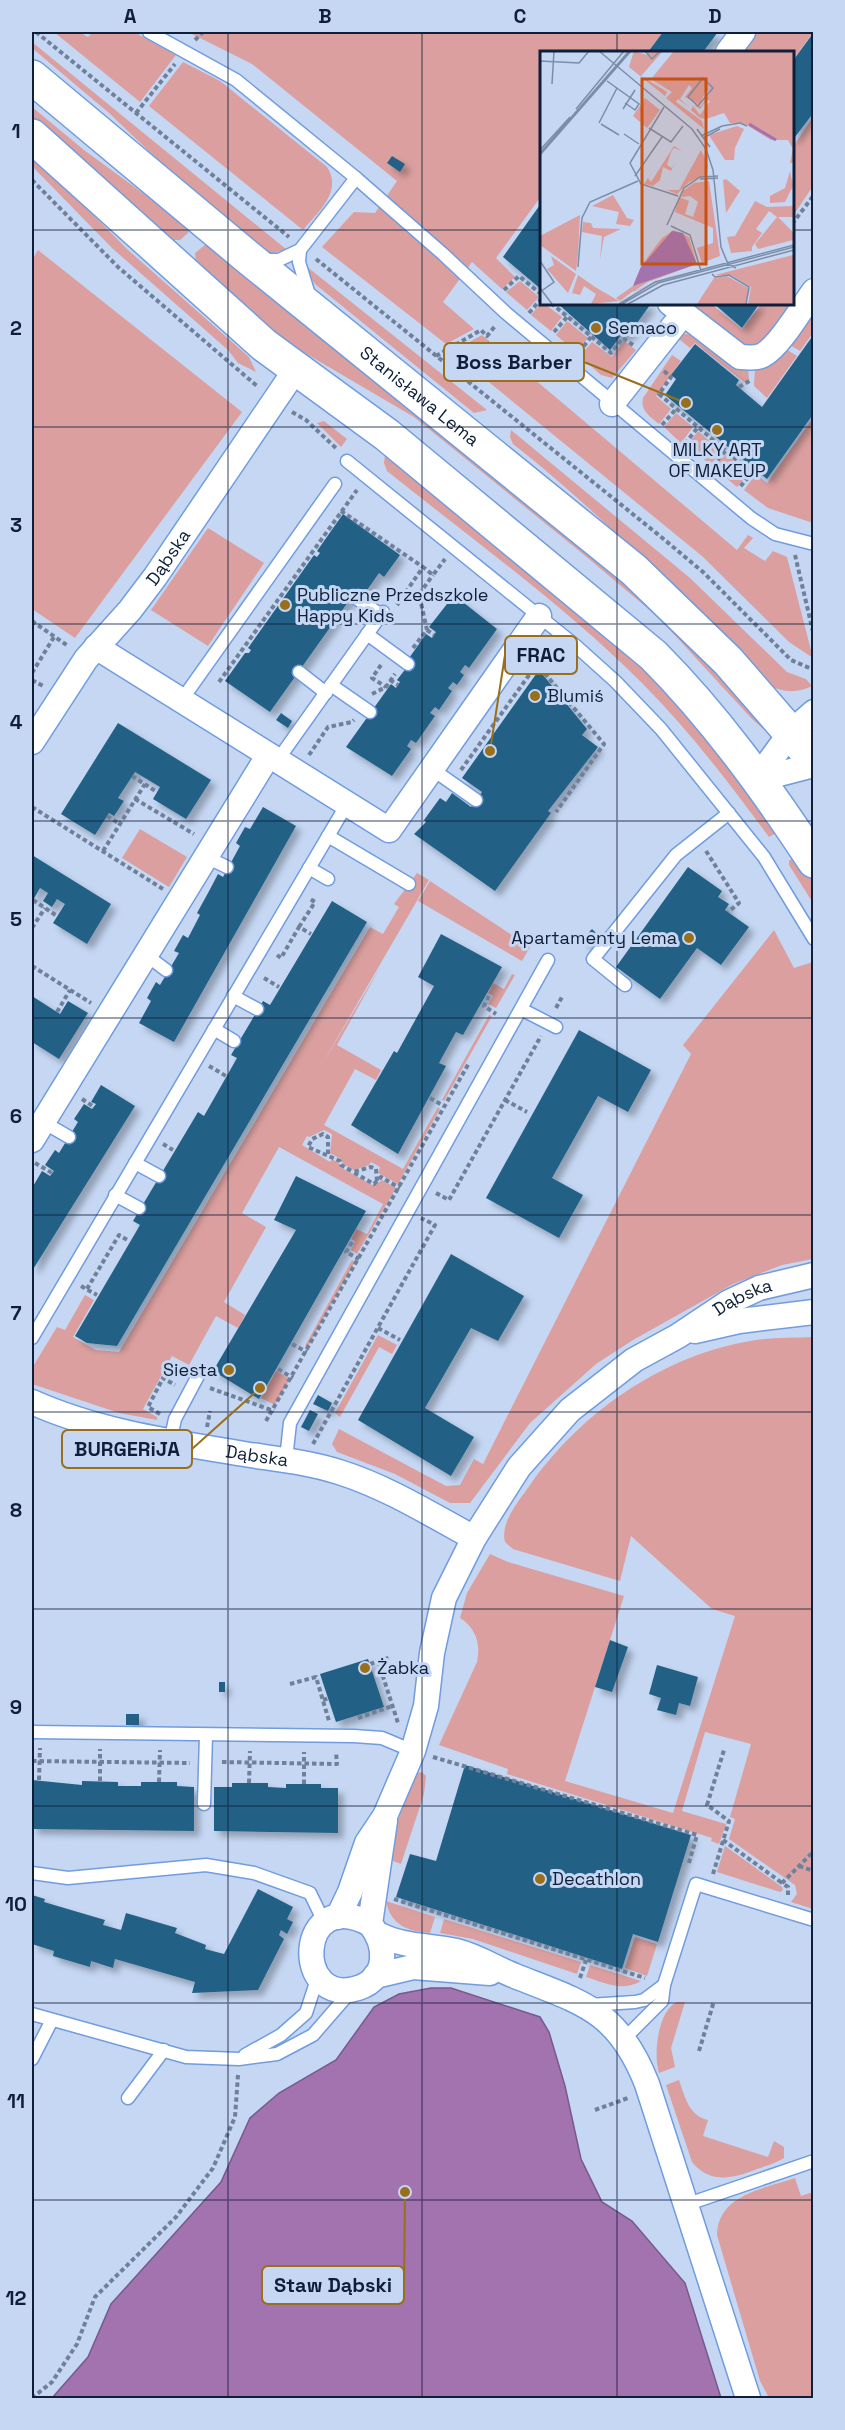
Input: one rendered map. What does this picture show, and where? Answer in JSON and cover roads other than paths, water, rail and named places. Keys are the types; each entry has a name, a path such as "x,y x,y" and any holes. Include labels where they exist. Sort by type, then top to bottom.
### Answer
{"main road":[{"name":"Stanisława Lema","path":"32,76 208,225 642,577 728,661 802,722 813,762"},
{"path":"32,136 173,264 296,369 396,442 653,655 706,713 813,861"},
{"path":"173,264 208,225"}],"street":[{"path":"730,51 743,32"},
{"path":"612,404 648,357 676,308 740,357 751,358 763,355 776,342 813,291"},
{"name":"Dąbska","path":"32,742 73,677 85,648 129,610 154,577 296,369"},
{"path":"85,648 181,701 389,830 436,772 539,616"},
{"path":"756,780 802,722"},
{"path":"36,1141 110,1014 273,758"},
{"path":"756,780 813,762"},
{"name":"Dąbska","path":"385,1816 413,1751 426,1706 432,1653 444,1598 474,1538 504,1488 553,1426 586,1396 620,1370 678,1336 729,1302 759,1288 813,1275"},
{"name":"Dąbska","path":"678,1336 739,1321 813,1312"},
{"name":"Dąbska","path":"32,1402 109,1429 170,1442 286,1460 338,1472 388,1491 474,1538"},
{"path":"385,1816 375,1930 384,1949 382,1964 375,1976 364,1986 352,1989 335,1988 318,1976 309,1955 310,1948 318,1928 331,1920 350,1892 367,1843 385,1816"},
{"path":"331,1920 358,1917 375,1930 405,1945 456,1951 514,1976 563,1993 587,2005 624,2039 633,2052 647,2084 688,2204 744,2391 755,2398"},
{"path":"375,1976 413,1967 514,1976"}],"lane":[{"path":"148,32 236,80 356,178 506,313 612,404 751,518 775,534 813,544"},
{"path":"245,255 270,261 288,256 301,248 356,178"},
{"path":"301,248 301,271 315,312"},
{"path":"347,461 539,616 615,681 654,721 764,857 813,939"},
{"path":"181,701 335,484"},
{"path":"273,758 328,689 382,613 353,596"},
{"path":"367,634 406,661"},
{"path":"299,672 365,709"},
{"path":"436,772 476,800"},
{"path":"32,1338 347,804"},
{"path":"625,985 593,959 676,855 729,813"},
{"path":"328,836 409,884"},
{"path":"309,868 328,879"},
{"path":"146,956 166,970"},
{"path":"286,1460 290,1423 548,960"},
{"path":"233,996 257,1010"},
{"path":"521,1009 552,1025"},
{"path":"214,1029 234,1041"},
{"path":"36,1141 69,1137"},
{"path":"135,1162 159,1176"},
{"path":"116,1195 139,1208"},
{"path":"170,1442 178,1412 199,1374"},
{"path":"36,1733 382,1738 413,1751"},
{"path":"204,1804 206,1735"},
{"path":"32,1873 68,1878 206,1865 254,1873 310,1893 331,1920"},
{"path":"624,2039 662,2001 664,1985 696,1884 813,1920"},
{"path":"239,2059 281,2035 306,2013 318,1976"},
{"path":"587,2005 644,2000 664,1985"},
{"path":"32,2014 186,2057 239,2059 277,2054 313,2034 352,1989"},
{"path":"32,2059 52,2020"},
{"path":"128,2098 164,2050"},
{"path":"688,2204 813,2161"}],"place":[{"name":"Semaco","path":"596,328"},
{"name":"Boss Barber","path":"686,403"},
{"name":"MILKY ART OF MAKEUP","path":"717,430"},
{"name":"Publiczne Przedszkole Happy Kids","path":"285,605"},
{"name":"Blumiś","path":"535,696"},
{"name":"FRAC","path":"490,751"},
{"name":"Apartamenty Lema","path":"689,938"},
{"name":"Siesta","path":"229,1370"},
{"name":"BURGERiJA","path":"260,1388"},
{"name":"Żabka","path":"365,1668"},
{"name":"Decathlon","path":"540,1879"},
{"name":"Staw Dąbski","path":"405,2192"}]}
